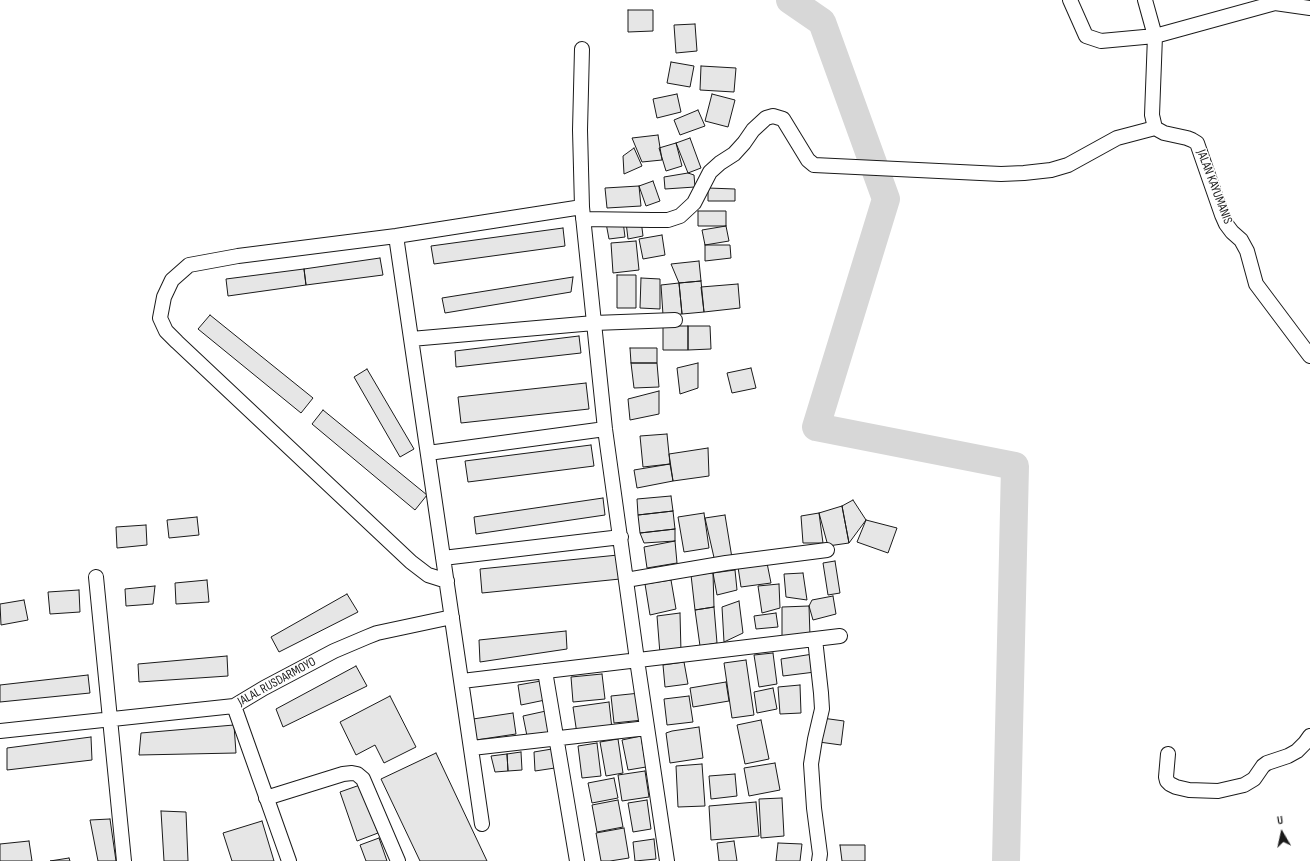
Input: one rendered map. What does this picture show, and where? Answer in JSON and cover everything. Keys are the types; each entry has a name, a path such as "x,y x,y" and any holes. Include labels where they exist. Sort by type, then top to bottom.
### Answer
{"street":[{"path":"1070,0 1086,36 1101,41 1155,36 1275,3 1310,8"},
{"path":"447,581 428,575 411,562 166,331 160,318 164,297 172,280 189,265 238,256 583,213 668,220 680,216 694,203 710,172 734,154 753,130 766,118 773,116 783,118 808,160 814,165 1001,174 1051,170 1068,165 1117,138 1155,128 1152,115 1155,36 1145,0"},
{"path":"582,49 580,130 583,213 605,429 667,861"},
{"name":"JALAN KAYUMANIS","path":"1155,128 1164,134 1187,138 1197,143 1222,215 1226,224 1241,240 1247,251 1256,284 1310,356"},
{"path":"396,236 482,824"},
{"path":"411,339 594,323 675,320"},
{"path":"428,453 605,429"},
{"path":"444,558 621,537"},
{"path":"626,580 726,563 827,550"},
{"path":"96,577 124,861"},
{"name":"JALAL RUSDARMOYO","path":"0,731 234,706 264,688 334,651 377,633 452,617"},
{"path":"462,681 840,636"},
{"path":"814,639 822,709 811,764 814,808 820,854 819,861"},
{"path":"544,671 577,861"},
{"path":"234,706 289,861"},
{"path":"472,748 648,728"},
{"path":"1168,754 1166,777 1170,784 1189,790 1218,790 1244,785 1254,779 1263,766 1267,763 1288,756 1297,751 1310,736"},
{"path":"266,798 344,774 356,774 363,779 398,861"}],"building":[{"path":"628,10 653,10 653,31 628,32"},
{"path":"695,24 697,51 676,53 674,25"},
{"path":"671,62 694,66 690,87 667,83"},
{"path":"701,66 736,68 734,92 700,90"},
{"path":"677,94 681,112 657,118 653,99"},
{"path":"712,94 735,100 728,127 705,121"},
{"path":"698,110 705,126 680,135 674,120"},
{"path":"658,135 662,160 642,162 632,138"},
{"path":"690,138 701,168 688,173 676,143"},
{"path":"676,143 682,166 666,171 659,148"},
{"path":"634,148 642,166 624,174 623,156"},
{"path":"688,173 694,175 695,187 665,189 664,177"},
{"path":"653,181 660,201 646,206 639,186"},
{"path":"639,186 641,206 607,208 605,188"},
{"path":"708,188 735,189 735,201 708,201"},
{"path":"698,211 726,211 726,226 698,226"},
{"path":"641,220 643,236 628,239 626,222"},
{"path":"623,221 625,237 609,239 606,223"},
{"path":"726,226 729,241 705,245 702,230"},
{"path":"563,228 565,246 434,264 431,246"},
{"path":"662,235 665,255 643,259 639,239"},
{"path":"636,241 639,270 613,273 611,243"},
{"path":"705,245 730,245 731,258 705,261"},
{"path":"380,258 383,275 306,285 304,269"},
{"path":"699,261 701,281 679,283 671,264"},
{"path":"304,269 306,285 228,296 226,279"},
{"path":"617,275 636,275 636,308 617,308"},
{"path":"573,277 571,292 445,313 442,298"},
{"path":"641,278 660,279 660,309 640,308"},
{"path":"701,281 704,312 682,314 679,283"},
{"path":"679,283 682,314 663,315 661,285"},
{"path":"738,284 740,308 704,312 701,287"},
{"path":"210,315 313,398 301,413 198,329"},
{"path":"663,326 688,326 688,350 663,350"},
{"path":"688,326 710,326 711,349 688,350"},
{"path":"579,336 581,353 456,367 455,351"},
{"path":"630,348 657,348 657,363 631,363"},
{"path":"631,363 657,363 659,387 634,388"},
{"path":"698,363 698,388 680,394 677,368"},
{"path":"751,368 756,388 732,393 727,373"},
{"path":"367,369 414,449 400,457 354,377"},
{"path":"586,383 589,409 461,423 458,397"},
{"path":"659,391 659,414 630,420 628,399"},
{"path":"323,410 427,495 415,510 312,424"},
{"path":"667,434 670,464 643,467 640,436"},
{"path":"591,445 594,466 468,482 465,461"},
{"path":"708,448 709,476 673,481 669,454"},
{"path":"670,464 673,481 637,488 634,470"},
{"path":"671,496 673,511 638,515 637,499"},
{"path":"603,498 605,515 476,534 474,517"},
{"path":"853,500 866,520 849,543 842,506"},
{"path":"842,506 849,543 828,546 819,513"},
{"path":"673,511 675,529 640,533 638,515"},
{"path":"704,513 709,548 684,552 678,517"},
{"path":"819,513 823,543 803,543 801,516"},
{"path":"725,515 732,558 715,562 705,518"},
{"path":"197,517 199,535 169,538 167,520"},
{"path":"866,520 897,528 888,553 857,542"},
{"path":"146,525 147,545 117,548 116,527"},
{"path":"675,529 675,541 644,543 640,533"},
{"path":"675,541 677,563 647,568 644,547"},
{"path":"618,555 620,579 482,593 480,569"},
{"path":"835,561 840,593 828,595 823,563"},
{"path":"767,563 771,583 741,587 738,567"},
{"path":"735,570 737,590 717,595 713,573"},
{"path":"713,573 714,607 695,610 691,575"},
{"path":"803,573 807,600 786,597 784,574"},
{"path":"207,580 209,602 176,604 175,583"},
{"path":"671,580 676,609 650,615 645,584"},
{"path":"779,584 780,608 762,613 758,586"},
{"path":"155,586 153,604 126,606 125,589"},
{"path":"79,590 80,612 50,614 48,592"},
{"path":"347,594 358,612 279,652 271,637"},
{"path":"833,596 836,614 813,620 809,606 812,600"},
{"path":"24,600 28,620 1,625 0,604"},
{"path":"739,601 743,633 724,642 722,607"},
{"path":"809,606 810,636 782,637 782,607"},
{"path":"714,607 717,643 700,646 695,610"},
{"path":"680,613 681,652 660,654 657,616"},
{"path":"776,613 778,627 756,629 754,616"},
{"path":"566,631 567,649 480,662 479,640"},
{"path":"773,653 777,684 759,687 754,655"},
{"path":"813,654 815,672 783,676 781,659"},
{"path":"227,656 228,676 139,682 138,664"},
{"path":"746,660 754,715 732,718 724,663"},
{"path":"684,662 688,684 665,687 663,665"},
{"path":"356,666 367,686 283,727 276,709"},
{"path":"602,674 605,699 573,702 571,677"},
{"path":"88,675 90,693 0,702 0,685"},
{"path":"541,681 545,700 521,705 518,685"},
{"path":"726,682 729,701 693,707 690,688"},
{"path":"800,685 801,713 780,714 778,687"},
{"path":"773,688 777,709 757,713 754,692"},
{"path":"640,693 643,720 614,723 611,696"},
{"path":"390,696 416,747 384,763 375,745 356,755 340,722"},
{"path":"689,696 693,722 667,725 664,699"},
{"path":"609,702 612,729 577,734 573,707"},
{"path":"546,711 550,732 527,736 523,716"},
{"path":"513,713 516,734 476,740 473,719"},
{"path":"822,718 844,721 841,745 819,742"},
{"path":"761,720 769,759 745,764 737,725"},
{"path":"234,725 236,753 139,755 141,733"},
{"path":"699,727 703,758 670,763 666,733"},
{"path":"641,736 646,767 628,770 622,740"},
{"path":"91,737 92,760 7,770 7,748"},
{"path":"618,739 623,773 606,776 600,742"},
{"path":"597,743 601,776 582,778 578,746"},
{"path":"552,749 555,768 535,771 534,752"},
{"path":"521,752 522,770 508,771 507,754"},
{"path":"436,753 487,861 420,861 381,779"},
{"path":"507,754 508,771 495,772 491,756"},
{"path":"775,763 780,790 749,796 744,768"},
{"path":"702,764 705,806 678,807 676,766"},
{"path":"645,771 649,797 622,801 618,775"},
{"path":"735,774 737,796 711,799 709,776"},
{"path":"614,778 618,798 592,803 588,783"},
{"path":"360,785 378,833 357,841 340,792"},
{"path":"782,798 784,836 761,838 759,799"},
{"path":"618,800 623,827 597,832 592,805"},
{"path":"647,800 651,829 633,832 628,803"},
{"path":"756,802 759,836 711,840 709,806"},
{"path":"161,811 186,812 188,861 164,861"},
{"path":"110,819 116,861 98,861 90,820"},
{"path":"262,821 274,861 232,861 223,833"},
{"path":"624,828 629,858 601,861 596,833"},
{"path":"379,838 387,861 366,861 360,845"},
{"path":"654,839 656,859 635,861 633,842"},
{"path":"29,841 32,861 0,861 0,844"},
{"path":"734,841 737,861 719,861 717,843"},
{"path":"778,843 802,844 800,861 776,861"},
{"path":"840,845 865,845 865,861 842,861"},
{"path":"69,858 70,861 50,861"}],"waterway":[{"path":"790,0 822,22 886,199 816,427 1015,466 1006,861"}]}
